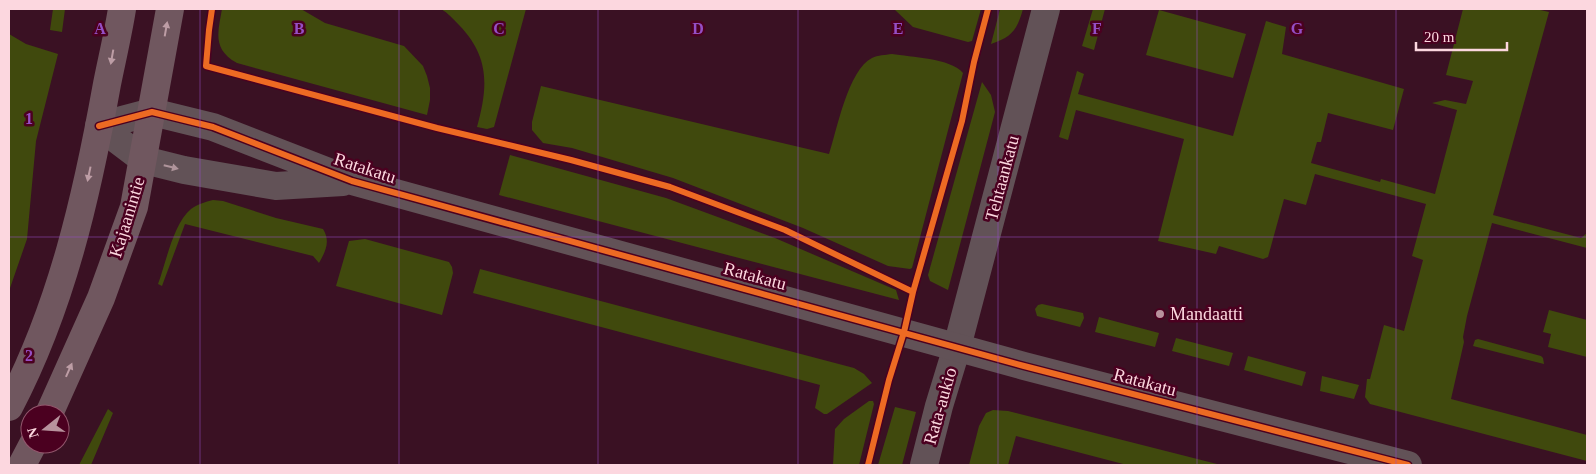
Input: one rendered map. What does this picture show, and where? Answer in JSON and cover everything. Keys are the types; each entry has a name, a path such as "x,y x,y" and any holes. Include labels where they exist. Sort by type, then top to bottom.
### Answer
{"main road":[{"path":"9,407 28,370 64,275 100,126 122,9"},
{"name":"Kajaanintie","path":"53,404 101,298 134,207 170,9"}],"street":[{"name":"Tehtaankatu","path":"958,347 1046,9"},
{"name":"Ratakatu","path":"100,126 152,112 213,127 352,181 958,347 1408,465"},
{"name":"Ratakatu","path":"100,126 144,160 184,170 276,186 352,181"},
{"name":"Rata-aukio","path":"924,465 939,406 958,347"}],"green space":[{"path":"53,9 65,9 62,32 50,30"},
{"path":"222,9 301,9 325,23 404,46 423,66 427,76 430,100 427,115 237,63 229,58 220,46 218,33"},
{"path":"441,9 526,9 494,127 487,129 477,127 483,99 484,73 476,49 459,25"},
{"path":"894,9 981,9 972,41 968,42 913,27"},
{"path":"1000,9 1023,9 1013,32 1004,39 991,44"},
{"path":"1093,9 1105,9 1094,50 1082,46"},
{"path":"1463,9 1536,9 1549,12 1493,215 1581,238 1587,233 1587,248 1492,223 1467,316 1463,337 1464,342 1451,399 1587,435 1587,461 1370,404 1365,397 1367,379 1370,379 1384,325 1404,331 1423,260 1412,256 1426,204 1315,174 1306,205 1284,199 1268,257 1263,259 1219,246 1216,254 1158,241 1184,139 1076,110 1068,140 1059,137 1077,71 1084,74 1078,94 1233,136 1266,21 1286,27 1282,54 1404,89 1393,130 1328,113 1321,142 1317,142 1311,163 1380,182 1381,179 1435,194 1457,110 1432,103 1445,100 1466,104 1473,81 1446,75"},
{"path":"1159,10 1246,34 1233,78 1146,55"},
{"path":"9,34 26,44 58,54 36,141 27,239 9,291"},
{"path":"892,54 940,61 957,68 963,73 912,268 910,269 888,266 803,228 673,178 572,148 543,143 532,130 532,122 541,86 829,154 844,102 856,75 872,58"},
{"path":"982,82 991,95 995,112 948,290 930,281 928,275"},
{"path":"510,155 666,198 775,238 896,290 899,300 499,195"},
{"path":"213,200 223,201 276,218 323,229 327,243 319,263 313,256 185,224 162,286 158,284 179,224 191,209 204,202"},
{"path":"365,239 449,262 453,273 442,315 336,286 349,241"},
{"path":"480,269 854,368 864,374 872,383 827,414 824,414 815,408 820,385 473,293"},
{"path":"1042,304 1083,313 1084,318 1080,327 1037,316 1035,309 1038,305"},
{"path":"1549,310 1587,320 1587,357 1548,347 1551,334 1543,332"},
{"path":"1099,317 1159,333 1155,347 1095,332"},
{"path":"1176,338 1233,353 1229,366 1172,351"},
{"path":"1478,339 1541,356 1544,364 1473,346 1475,340"},
{"path":"1248,356 1306,372 1302,386 1244,370"},
{"path":"1322,376 1359,385 1354,399 1320,391"},
{"path":"869,401 873,401 874,404 859,465 833,465 835,429 844,419"},
{"path":"895,407 916,412 902,465 878,465"},
{"path":"108,409 113,413 91,465 79,465"},
{"path":"993,410 1008,411 1221,465 1127,465 1016,436 1008,465 969,465 979,426 986,413"}],"cycle path":[{"path":"212,9 206,66 437,128 571,160 670,187 785,230 913,292"},
{"path":"868,465 913,292 962,121 974,62 988,9"},
{"path":"99,126 152,112 213,127 352,181 1024,366 1408,465"}],"place":[{"name":"Mandaatti","path":"1160,314"}]}
